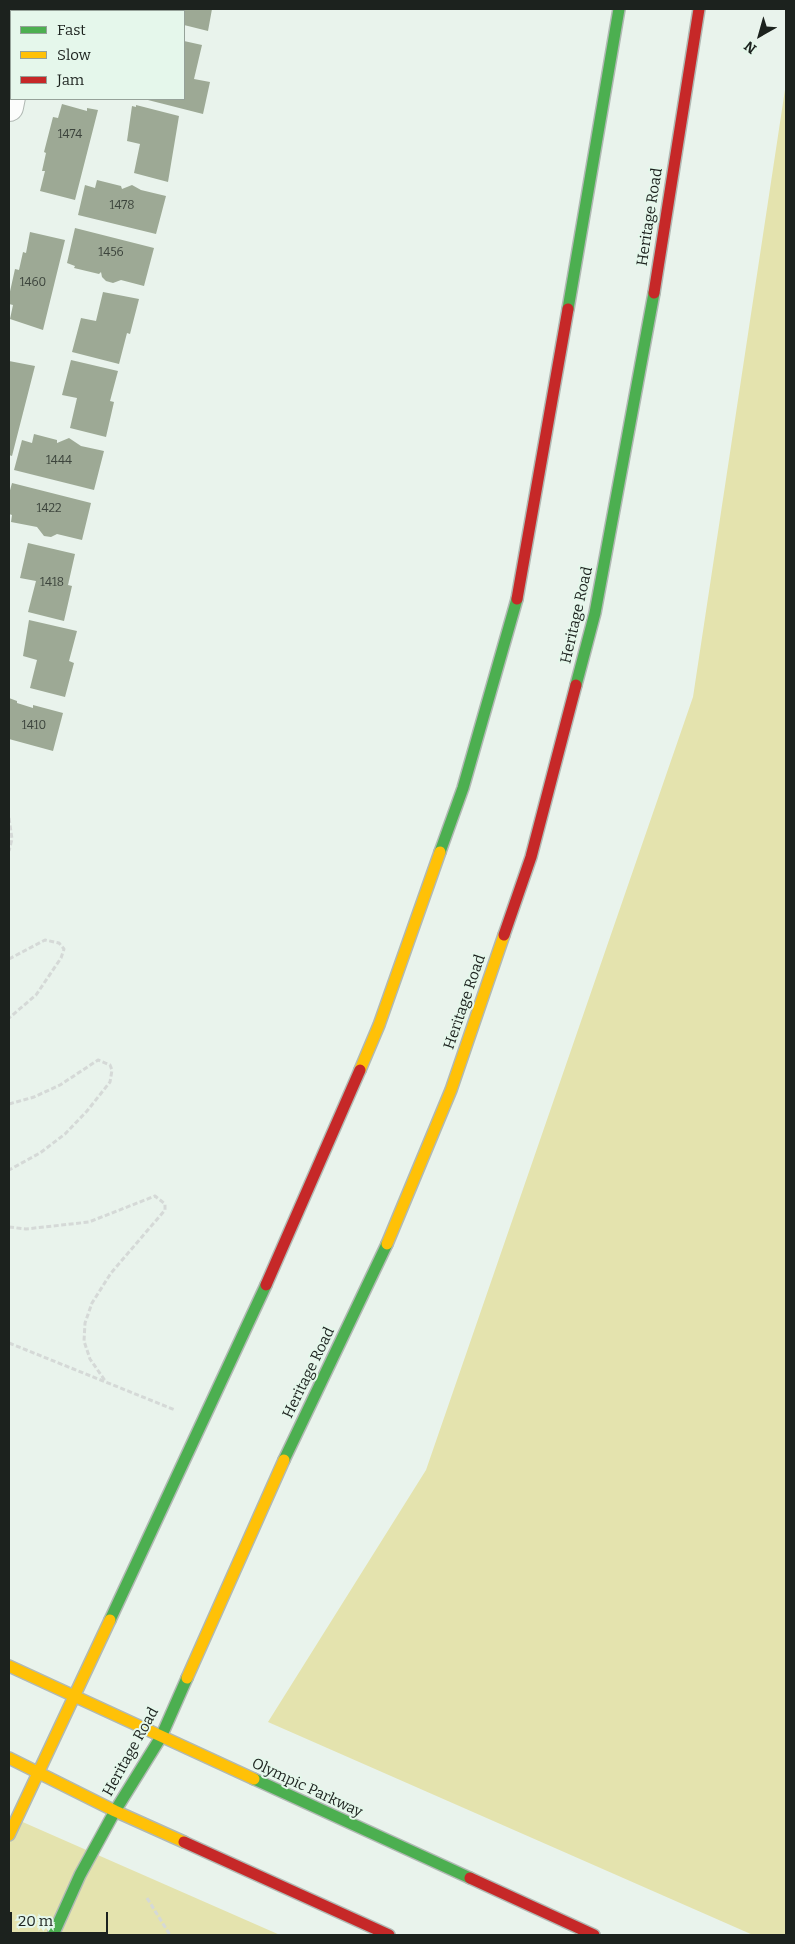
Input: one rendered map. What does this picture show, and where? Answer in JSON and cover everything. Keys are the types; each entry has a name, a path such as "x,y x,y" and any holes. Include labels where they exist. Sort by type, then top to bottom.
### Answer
{"main road":[{"path":"9,1835 72,1696 300,1210 379,1025 463,788 521,586 619,9"},
{"name":"Heritage Road","path":"53,1935 78,1880 115,1811 160,1737 287,1452 401,1215 451,1090 531,857 595,613 649,322 699,9"},
{"name":"Olympic Parkway","path":"9,1666 594,1935"},
{"path":"9,1758 115,1811 389,1935"}],"path":[{"path":"9,818 12,839 9,851"},
{"path":"9,960 45,940 59,943 64,949 61,958 36,995 9,1018"},
{"path":"9,1104 34,1097 60,1085 98,1060 110,1065 112,1070 110,1082 87,1111 65,1134 40,1152 9,1170"},
{"path":"9,1227 26,1229 89,1222 156,1196 165,1204 165,1210 111,1273 92,1303 85,1323 84,1340 90,1358 106,1382"},
{"path":"9,1343 201,1421"},
{"path":"147,1898 170,1935"}],"green space":[{"path":"786,83 786,1935 753,1935 268,1722 426,1470 693,697"},
{"path":"9,1816 116,1863 280,1935 9,1935"}],"building":[{"path":"81,9 122,9 122,10"},
{"path":"212,9 208,31 185,25 185,10 138,10"},
{"path":"185,41 202,45 194,79 210,82 203,114 148,100 185,100"},
{"path":"62,104 87,111 87,108 98,110 75,200 40,191 45,171 42,171 46,153 44,152 53,117 58,118"},
{"path":"136,105 179,116 168,182 134,173 140,144 127,141 132,106 136,107"},
{"path":"97,180 121,186 122,189 132,185 141,190 166,196 156,234 78,215 85,185 95,188"},
{"path":"75,228 154,248 144,286 121,280 113,283 106,281 102,277 101,272 99,274 74,268 75,266 67,263"},
{"path":"30,232 65,240 43,330 10,319 13,305 9,304 9,296 15,269 19,270 23,252 26,253"},
{"path":"103,292 139,299 130,334 127,333 119,364 72,352 81,318 96,321"},
{"path":"71,360 118,371 110,401 114,402 106,437 70,428 77,398 62,395"},
{"path":"9,361 35,366 12,456 9,455"},
{"path":"34,434 57,440 57,443 69,438 81,446 104,451 94,490 14,470 22,440 32,443"},
{"path":"12,483 91,503 82,540 57,534 51,537 44,536 37,527 11,522 9,494"},
{"path":"28,543 75,554 68,585 72,586 64,621 28,612 36,581 20,578"},
{"path":"29,620 77,631 69,661 74,663 65,697 30,688 37,660 23,656"},
{"path":"9,698 17,701 17,703 33,708 33,705 63,713 53,751 9,739"}],"traffic: fast":[{"path":"568,309 619,9"},
{"path":"576,685 595,613 654,293"},
{"path":"440,852 463,788 517,599"},
{"path":"284,1460 387,1244"},
{"path":"110,1620 266,1285"},
{"path":"53,1935 80,1875 115,1811 161,1737 187,1678"},
{"path":"254,1779 470,1878"}],"traffic: slow":[{"path":"360,1070 379,1025 440,852"},
{"path":"387,1244 451,1090 504,935"},
{"path":"187,1678 284,1460"},
{"path":"9,1835 110,1620"},
{"path":"9,1666 254,1779"},
{"path":"9,1758 115,1811 184,1842"}],"traffic: jam":[{"path":"654,293 699,9"},
{"path":"517,599 568,309"},
{"path":"504,935 531,857 576,685"},
{"path":"266,1285 360,1070"},
{"path":"184,1842 389,1935"},
{"path":"470,1878 594,1935"}]}
